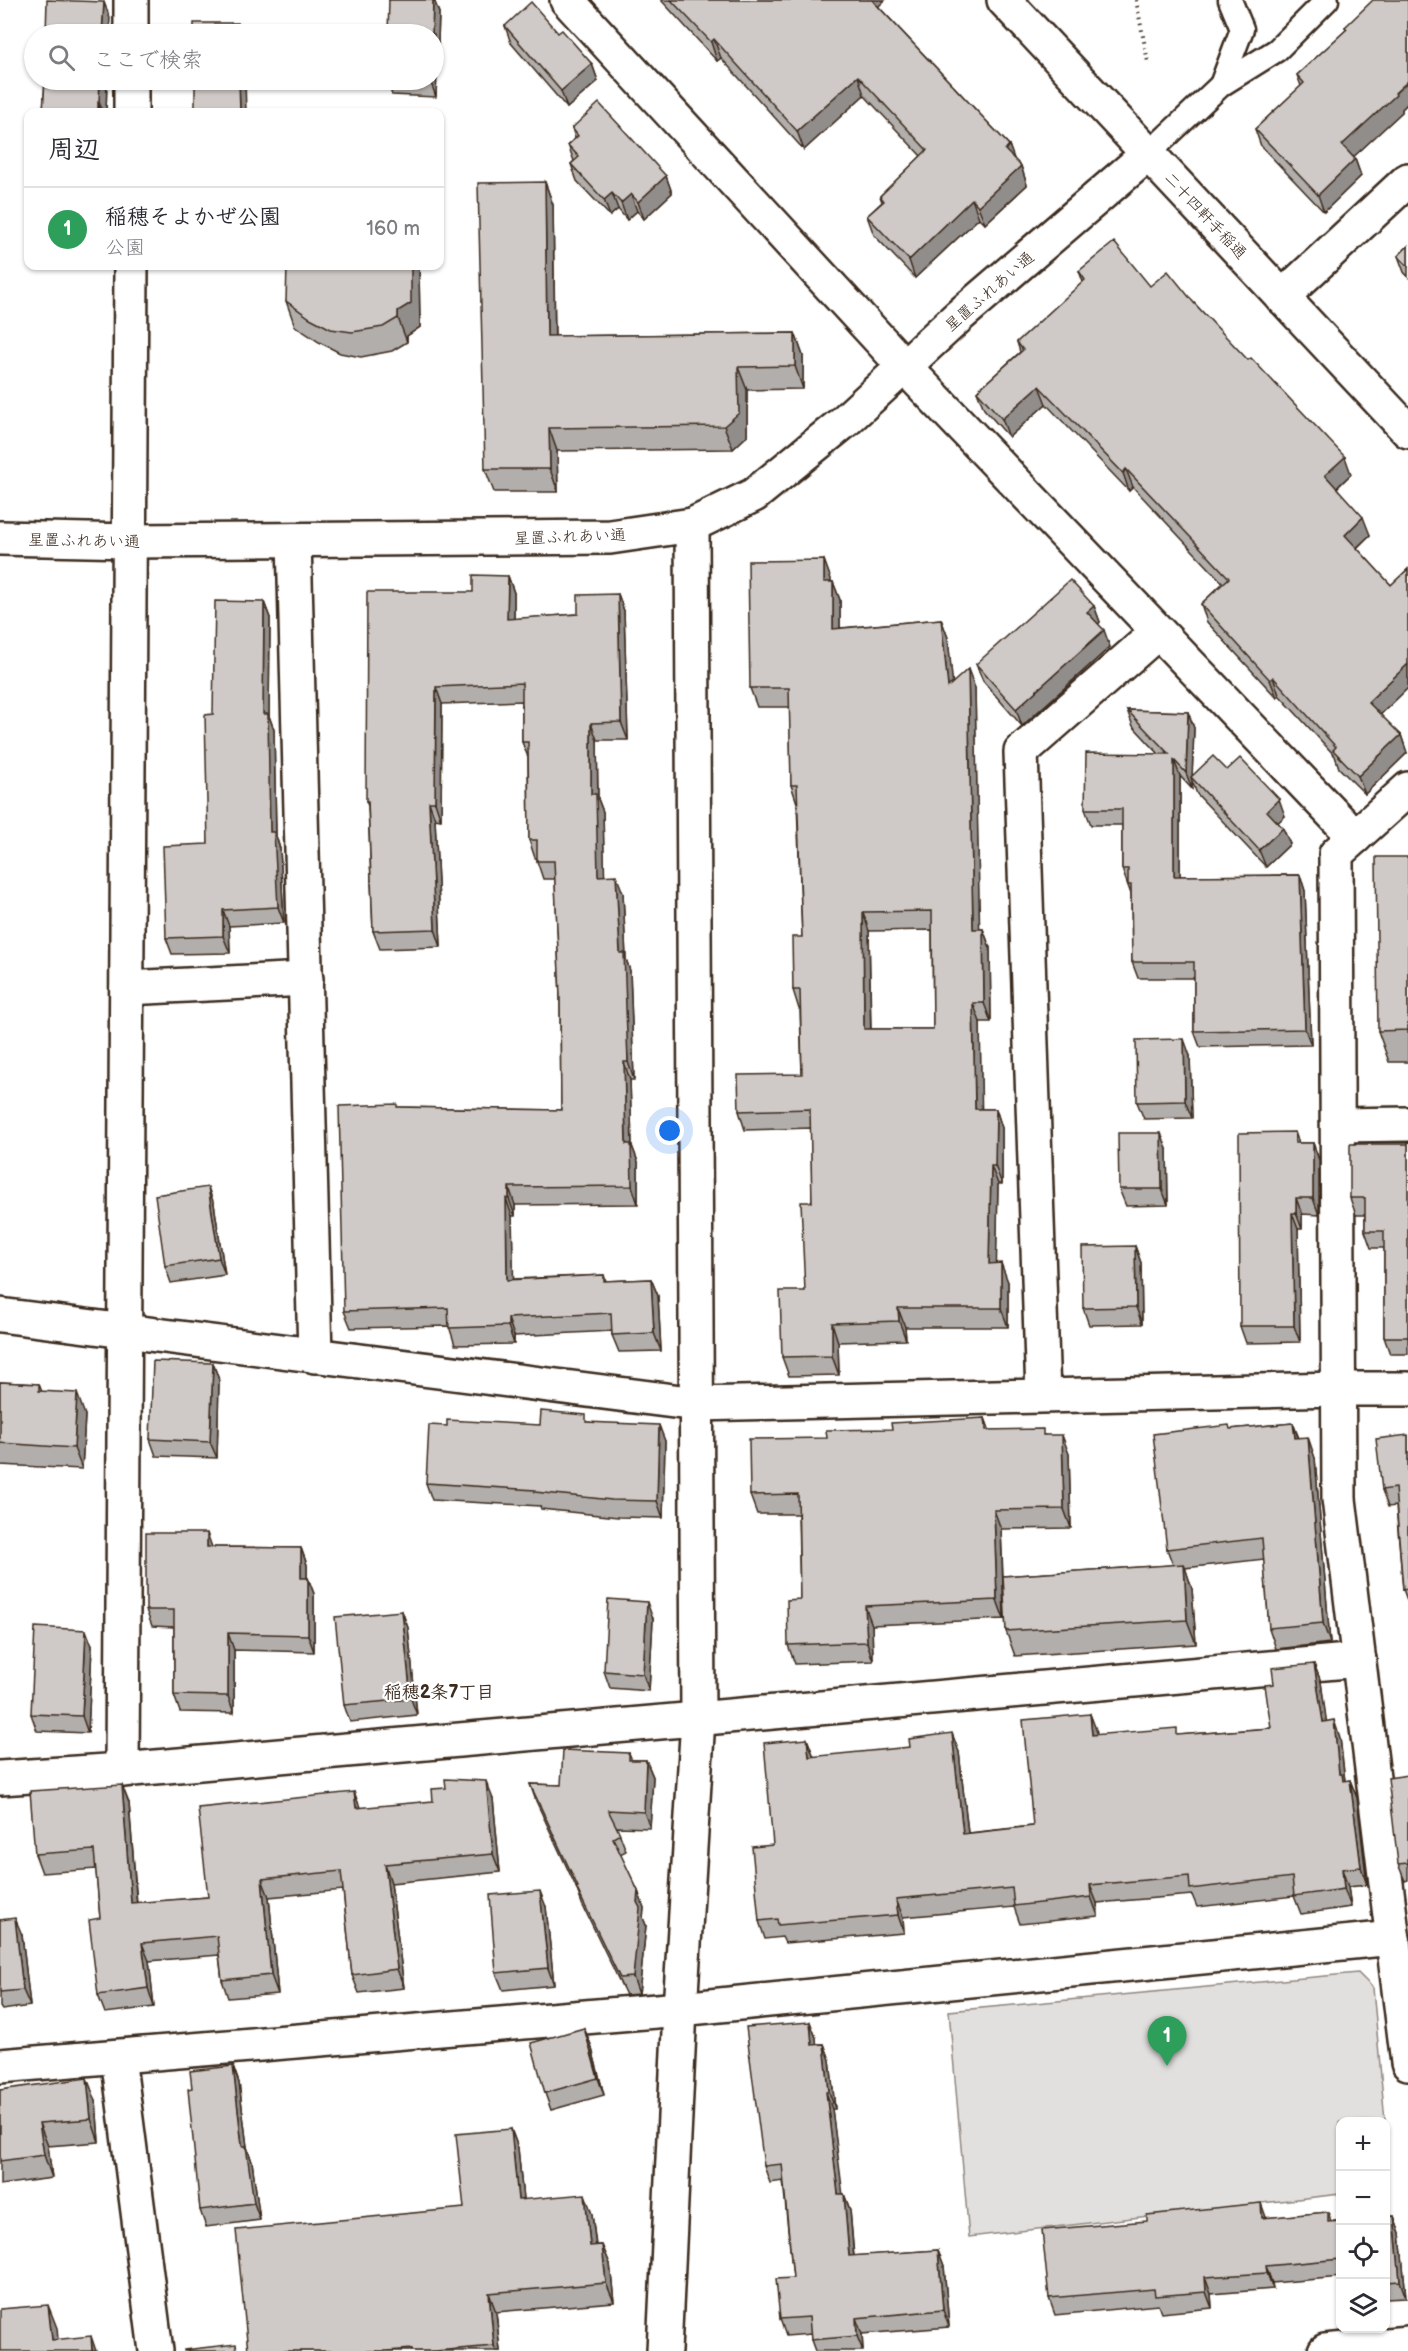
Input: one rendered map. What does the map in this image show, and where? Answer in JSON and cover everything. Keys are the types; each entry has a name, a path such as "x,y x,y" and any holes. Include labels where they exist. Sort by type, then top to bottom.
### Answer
{"street":[{"path":"131,0 131,24"},
{"path":"567,0 904,366 1355,837"},
{"name":"二十四軒手稲通","path":"1004,0 1408,431"},
{"path":"131,90 131,108"},
{"name":"星置ふれあい通","path":"0,538 131,541 610,537 692,525 754,495 845,421 904,366 1148,154"},
{"path":"1282,297 1408,180"},
{"path":"122,1770 131,270"},
{"path":"664,2351 680,2009 698,1719 692,525"},
{"path":"294,540 315,1356"},
{"path":"1043,1395 1021,752 1158,632"},
{"path":"1408,789 1336,854 1339,1498 1408,2064"},
{"path":"127,988 306,979"},
{"path":"1338,1125 1408,1124"},
{"path":"0,1316 697,1404 1408,1389"},
{"path":"0,1778 122,1770 1359,1660"},
{"path":"0,2066 680,2009 1393,1938"},
{"path":"118,2057 156,2351"},
{"path":"1325,2351 1408,2343"}],"lane":[{"path":"1221,85 1242,29 1230,0"},
{"path":"1148,154 1221,85 1277,50 1328,0"}],"path":[{"path":"1136,0 1148,62"}],"shaded area":[{"path":"1358,1973 1373,1988 1385,2117 1336,2117 1336,2194 969,2237 949,2011"}],"building":[{"path":"47,0 104,2 103,24 46,24"},
{"path":"389,0 433,0 432,24 388,24"},
{"path":"671,0 872,0 1009,145 1005,150 1021,166 978,206 972,199 909,260 867,216 884,201 880,196 927,150 858,76 797,131 714,39 711,42"},
{"path":"1373,0 1408,0 1408,81 1342,145 1355,159 1318,195 1255,129 1304,83 1297,75 1347,29 1345,27"},
{"path":"531,2 558,33 562,30 592,64 561,91 505,26"},
{"path":"194,23 238,23 238,24"},
{"path":"44,90 100,90 98,108 43,108"},
{"path":"195,90 239,90 240,108 195,108"},
{"path":"599,103 666,176 638,202 631,194 621,203 612,193 604,200 571,164 579,157 568,145 578,136 572,128"},
{"path":"545,182 547,336 795,333 795,366 738,367 739,413 724,426 549,428 550,469 485,469 478,183"},
{"path":"1114,242 1150,286 1168,271 1194,303 1248,360 1251,358 1345,457 1325,475 1363,517 1345,535 1391,585 1408,569 1408,664 1368,702 1401,735 1358,776 1333,750 1336,747 1273,677 1270,680 1201,604 1229,578 1126,469 1123,473 1039,386 1002,419 977,391 1023,350 1017,342 1085,280 1079,271"},
{"path":"1408,246 1408,266 1398,256"},
{"path":"287,270 411,270 411,303 398,311 398,318 383,327 352,332 331,329 286,301"},
{"path":"824,560 824,582 833,582 833,629 941,619 948,687 968,669 973,929 983,929 984,1003 973,1003 975,1109 996,1109 995,1166 991,1166 989,1264 1001,1263 1001,1308 898,1308 899,1321 832,1323 832,1356 782,1357 780,1291 805,1291 801,1202 812,1202 810,1109 739,1111 738,1075 802,1074 800,990 793,990 792,937 802,937 797,785 791,785 789,688 750,688 748,561","holes":["932,911 933,1029 864,1029 863,912"]},
{"path":"473,575 508,576 507,619 578,614 578,595 618,594 621,722 591,723 591,794 596,794 598,876 616,875 620,953 624,953 628,1062 624,1062 626,1144 631,1144 632,1186 509,1187 509,1199 506,1198 507,1280 604,1275 604,1281 651,1279 654,1333 612,1335 611,1313 508,1318 508,1326 449,1328 448,1308 344,1311 339,1106 397,1104 397,1107 561,1110 560,996 554,861 537,861 537,840 529,840 528,742 522,742 522,683 436,687 435,802 429,802 435,929 373,931 368,801 366,801 367,592 473,592"},
{"path":"1070,580 1094,606 1087,612 1104,630 1016,709 976,664"},
{"path":"215,601 264,602 263,714 268,714 270,832 274,832 278,907 223,910 223,936 166,938 163,846 208,844 205,715 213,714"},
{"path":"1127,710 1188,712 1186,773 1174,760 1174,876 1300,875 1305,1029 1194,1031 1194,962 1132,962 1131,885 1128,885 1128,869 1122,869 1122,809 1085,809 1086,753 1169,754"},
{"path":"1213,756 1227,770 1240,758 1279,799 1267,811 1283,828 1259,850 1191,777"},
{"path":"1376,857 1408,857 1408,1030 1378,1031"},
{"path":"1184,1039 1185,1101 1137,1102 1136,1040"},
{"path":"1295,1132 1295,1143 1313,1143 1313,1198 1296,1198 1296,1213 1292,1213 1294,1326 1240,1326 1239,1133"},
{"path":"1118,1133 1161,1133 1162,1189 1119,1189"},
{"path":"1350,1144 1408,1144 1408,1337 1384,1337 1384,1231 1365,1231 1365,1198 1350,1198"},
{"path":"208,1187 219,1258 165,1266 155,1195"},
{"path":"1135,1246 1136,1307 1083,1308 1082,1247"},
{"path":"153,1361 213,1363 210,1442 150,1439"},
{"path":"0,1382 39,1384 39,1391 77,1393 74,1448 0,1443"},
{"path":"541,1411 586,1415 586,1422 659,1425 657,1501 612,1500 535,1492 535,1490 426,1483 429,1425 447,1426 447,1420 540,1425"},
{"path":"985,1418 986,1430 1043,1429 1043,1435 1062,1435 1064,1509 994,1510 997,1600 865,1606 867,1642 788,1645 787,1600 800,1599 798,1494 750,1495 749,1439 827,1438 826,1430 892,1429 891,1423"},
{"path":"1293,1423 1295,1438 1308,1437 1323,1623 1269,1628 1262,1538 1167,1549 1153,1434 1229,1425 1230,1429"},
{"path":"1408,1435 1408,1588 1403,1589 1395,1488 1382,1490 1376,1439"},
{"path":"146,1533 207,1533 207,1547 301,1548 301,1578 308,1578 308,1635 228,1633 228,1696 174,1695 174,1610 146,1610"},
{"path":"1184,1564 1187,1620 1006,1631 1003,1576"},
{"path":"608,1599 647,1602 643,1674 604,1671"},
{"path":"402,1611 411,1699 344,1705 335,1617"},
{"path":"35,1627 86,1630 82,1716 31,1714"},
{"path":"1314,1664 1323,1722 1334,1720 1339,1774 1342,1774 1343,1781 1350,1780 1361,1867 1342,1869 1344,1889 1294,1896 1292,1877 1190,1889 1189,1876 1090,1885 1091,1897 1014,1906 1012,1888 896,1899 898,1915 778,1925 777,1919 759,1921 752,1847 773,1845 764,1743 807,1739 809,1757 910,1747 909,1739 952,1733 963,1834 1033,1826 1023,1720 1090,1714 1092,1735 1177,1728 1177,1735 1271,1728 1265,1685 1274,1684 1272,1668"},
{"path":"563,1750 629,1753 629,1760 646,1760 644,1812 608,1810 620,1834 613,1838 638,1891 637,1902 640,1908 633,1977 620,1978 530,1784 561,1785"},
{"path":"1408,1775 1408,1863 1398,1864 1388,1778"},
{"path":"445,1779 486,1781 493,1854 385,1864 397,1969 352,1975 341,1871 262,1879 271,1975 222,1980 217,1936 142,1943 148,1988 98,1995 89,1920 100,1918 94,1850 35,1854 30,1791 122,1785 131,1903 208,1897 198,1808 354,1792 356,1808 433,1801 432,1789 446,1788"},
{"path":"540,1891 548,1968 496,1973 490,1895"},
{"path":"15,1918 23,1990 0,1992 0,1920"},
{"path":"810,2022 812,2045 824,2044 829,2092 826,2092 838,2194 844,2194 849,2256 938,2250 943,2310 856,2318 857,2336 811,2340 809,2317 780,2319 776,2279 793,2278 782,2164 764,2166 746,2027"},
{"path":"584,2028 598,2078 545,2093 531,2043"},
{"path":"233,2066 242,2146 246,2146 254,2203 200,2210 188,2089 192,2088 190,2071"},
{"path":"87,2078 91,2119 39,2123 44,2155 0,2161 0,2090"},
{"path":"511,2129 518,2200 585,2194 590,2246 602,2245 606,2283 489,2293 494,2346 435,2351 412,2351 412,2349 248,2351 236,2230 464,2208 456,2134"},
{"path":"1261,2203 1262,2218 1328,2212 1328,2222 1336,2221 1336,2259 1266,2266 1267,2273 1205,2277 1206,2292 1155,2296 1154,2289 1049,2298 1042,2230 1147,2221 1147,2215"},
{"path":"1390,2216 1394,2216 1400,2281 1390,2282"},
{"path":"48,2305 52,2340 91,2336 92,2351 0,2351 0,2309"},
{"path":"236,2344 237,2351 184,2351 184,2350"}],"place":[{"name":"稲穂そよかぜ公園","path":"1167,2066"}],"district":[{"name":"稲穂2条7丁目","path":"439,1692"}]}
